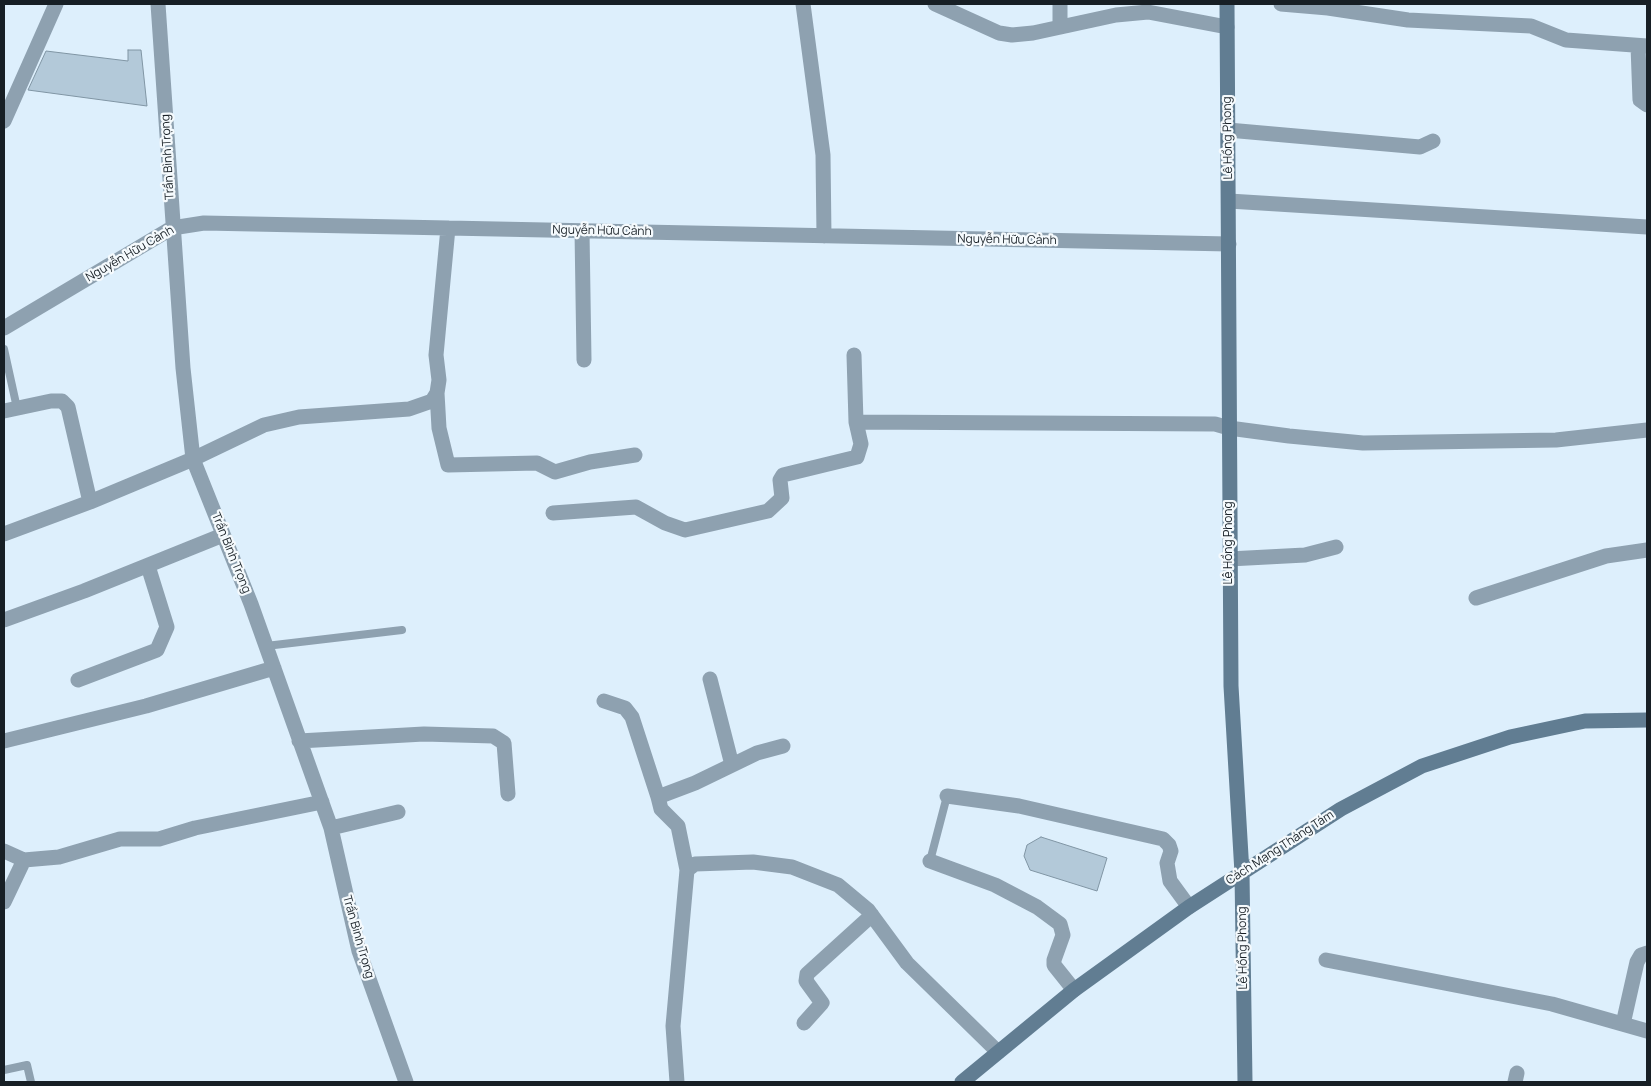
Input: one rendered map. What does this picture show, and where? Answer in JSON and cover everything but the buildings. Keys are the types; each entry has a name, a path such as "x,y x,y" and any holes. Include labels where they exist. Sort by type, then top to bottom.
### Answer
{"street":[{"path":"4,121 56,4"},
{"name":"Trần Bình Trọng","path":"158,4 172,228 183,368 193,460 266,646 331,828 359,951 406,1082"},
{"path":"803,4 823,154 824,236"},
{"path":"935,4 999,33 1012,35 1033,33 1116,15 1148,12 1227,26"},
{"path":"1060,4 1060,26"},
{"name":"Lê Hồng Phong","path":"1227,4 1231,686 1242,873 1245,1082"},
{"path":"1281,4 1328,8 1408,20 1531,26 1566,40 1643,46 1640,100 1647,105"},
{"path":"1228,130 1420,148 1433,142"},
{"path":"1229,201 1647,227"},
{"name":"Nguyễn Hữu Cảnh","path":"4,328 172,228 204,223 1229,244"},
{"path":"448,228 436,355 439,380 437,393 439,428 448,465 537,463 556,472 590,462 635,454"},
{"path":"582,230 584,360"},
{"path":"553,512 636,507 665,523 686,530 768,511 782,498 780,480 783,474 857,457 860,454 856,422 854,355"},
{"path":"4,534 90,502 193,460 264,425 299,417 409,409 432,401 437,393"},
{"path":"10,410 51,401 62,401 68,407 90,502"},
{"path":"856,422 1001,424 1146,422 1215,424 1229,428 1363,443 1556,440 1647,430"},
{"path":"4,620 148,566 223,535"},
{"path":"1229,559 1305,555 1336,547"},
{"path":"1476,598 1503,591 1544,574 1606,556 1647,550"},
{"path":"78,680 158,650 166,627 148,566"},
{"path":"4,741 146,706 274,668"},
{"path":"710,679 732,765"},
{"path":"604,702 625,708 632,717 661,809 678,826 687,870 673,1026 677,1082"},
{"name":"Cách Mạng Tháng Tám","path":"962,1082 1074,990 1189,907 1341,808 1422,766 1510,737 1585,721 1647,720"},
{"path":"299,741 424,734 493,736 504,744 508,794"},
{"path":"658,797 757,753 783,746"},
{"path":"947,796 1019,806 1163,838 1169,844 1171,851 1167,862 1170,881 1189,907"},
{"path":"4,851 24,860 59,857 120,839 159,839 195,828 322,802"},
{"path":"331,828 398,812"},
{"path":"4,902 24,860"},
{"path":"930,861 995,886 1037,907 1060,924 1063,935 1054,965 1074,990"},
{"path":"687,870 695,864 753,862 792,867 838,885 872,915 907,963 998,1052"},
{"path":"804,1023 822,1004 806,981 807,974 872,915"},
{"path":"1623,1024 1637,962 1641,954 1647,953"},
{"path":"1326,960 1552,1004 1647,1031"}],"lane":[{"path":"4,349 10,410"},
{"path":"266,646 402,630"},
{"path":"930,861 947,796"},
{"path":"4,1070 27,1065 31,1082"}]}
